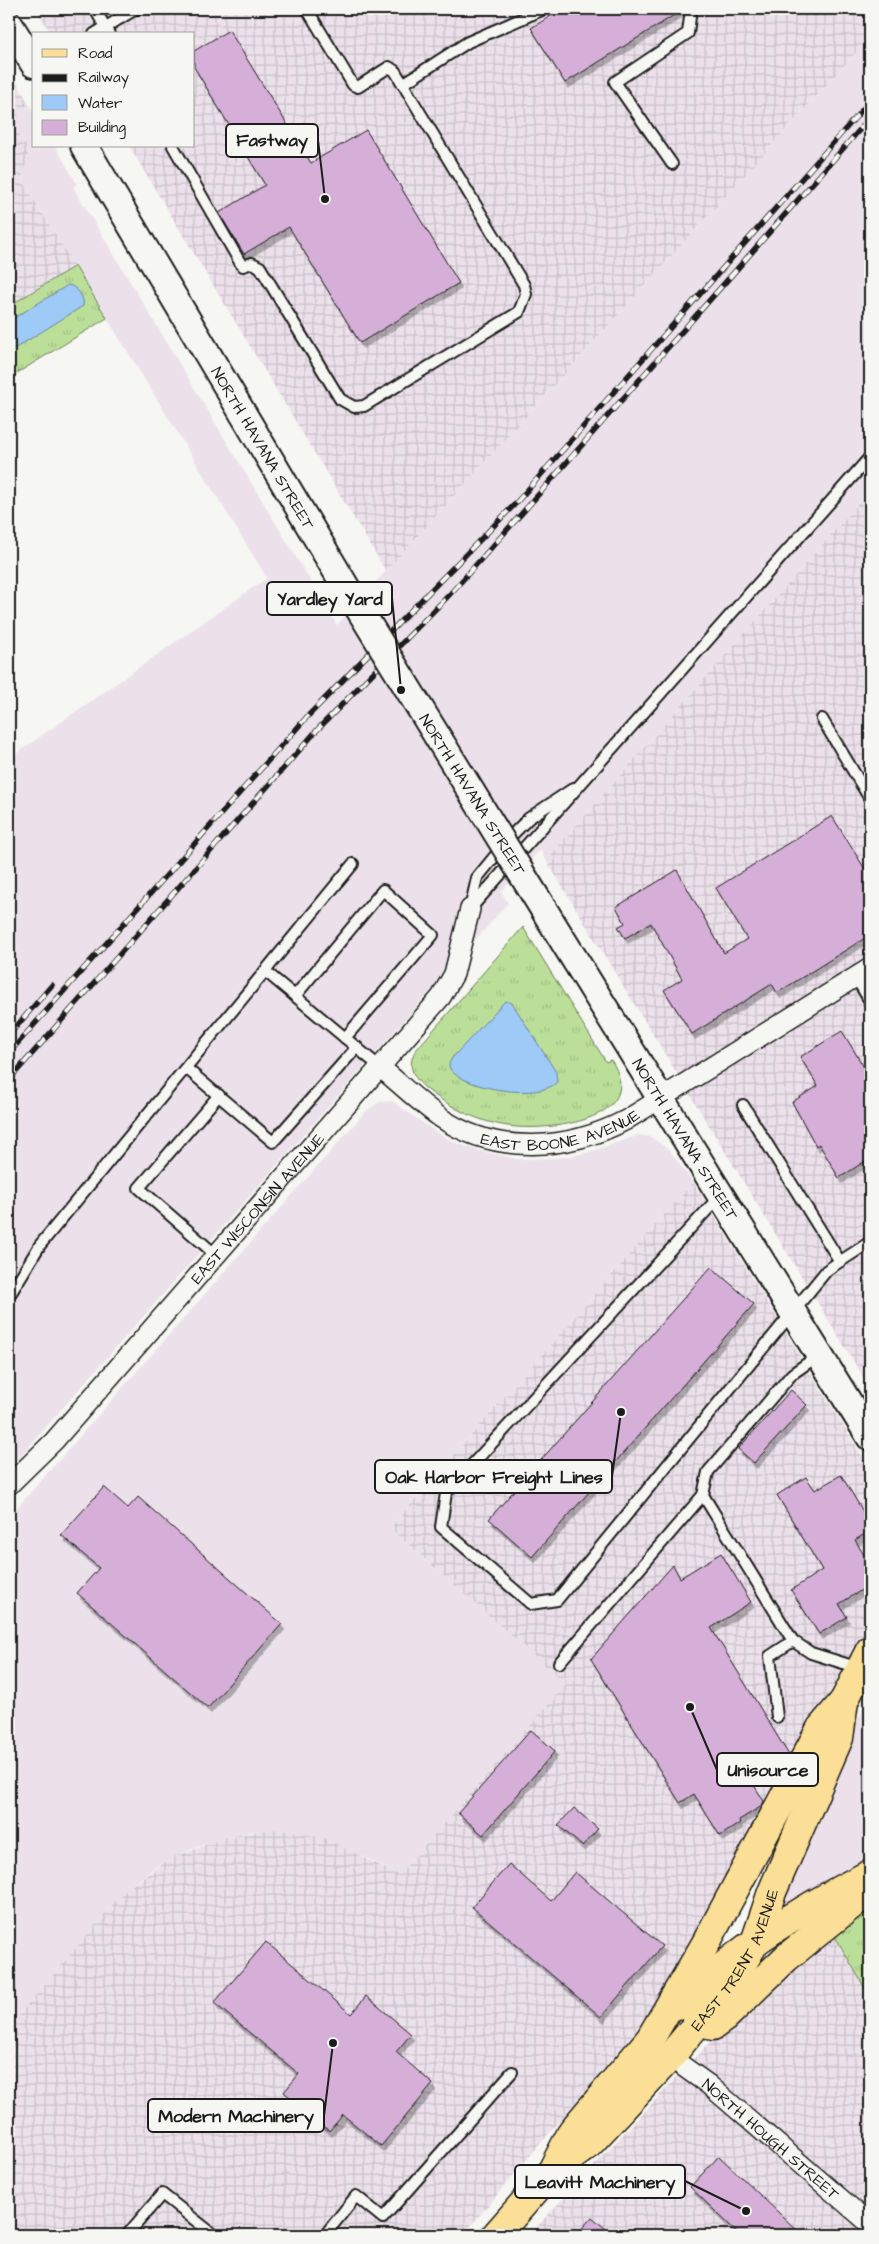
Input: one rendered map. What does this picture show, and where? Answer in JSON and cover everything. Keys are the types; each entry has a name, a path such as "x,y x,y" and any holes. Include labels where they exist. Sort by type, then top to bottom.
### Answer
{"main road":[{"name":"EAST TRENT AVENUE","path":"551,2172 573,2130 650,2039 729,1902 820,1728 844,1701 865,1659"},
{"name":"EAST TRENT AVENUE","path":"496,2235 551,2172 589,2144 676,2051 730,1984 755,1942 772,1892 839,1738 844,1701"},
{"path":"650,2039 722,1966 755,1942 870,1874"},
{"path":"676,2051 724,2018 786,1958 870,1890"}],"street":[{"path":"9,24 32,61"},
{"name":"NORTH HAVANA STREET","path":"85,148 318,540 520,872 870,1437"},
{"name":"EAST WISCONSIN AVENUE","path":"9,1486 54,1441 450,985 458,964 470,909"},
{"name":"EAST BOONE AVENUE","path":"380,1067 426,1106 459,1128 477,1135 521,1145 543,1145 589,1137 614,1127 863,973"},
{"name":"NORTH HOUGH STREET","path":"676,2051 709,2085 870,2224"}],"lane":[{"path":"95,9 107,30 136,9"},
{"path":"174,148 241,264 243,266 252,263 260,267 340,399 354,407 364,406 519,312 526,294 524,285 395,71 389,68 358,87 353,85 307,9"},
{"path":"403,84 468,42 544,9"},
{"path":"672,164 615,82 688,33 692,9"},
{"path":"470,909 594,772 870,457"},
{"path":"822,719 870,799"},
{"path":"470,909 477,878 513,834 529,818 594,772"},
{"path":"9,1296 40,1245 353,864"},
{"path":"295,996 384,890 433,935 345,1038"},
{"path":"265,971 380,1067"},
{"path":"863,973 870,1001"},
{"path":"186,1068 273,1142 356,1047"},
{"path":"216,1255 139,1188 218,1095"},
{"path":"743,1105 839,1260"},
{"path":"721,1195 446,1493 441,1527 531,1604 557,1600 792,1310 827,1270 839,1260 870,1242"},
{"path":"559,1663 703,1495 708,1472 792,1374 820,1355"},
{"path":"703,1495 793,1641 810,1653 865,1659"},
{"path":"777,1717 770,1656 793,1641"},
{"path":"325,2235 356,2196 383,2218 512,2072"},
{"path":"127,2235 162,2194 214,2235"}],"shaded area":[{"path":"36,9 870,9 870,37 386,571 130,148 195,148 195,32 50,32"},
{"path":"870,37 870,490 546,860 540,850 501,892 508,903 9,1469 9,760 267,578 22,180 29,151 13,124 23,108 29,104 32,109 32,148 56,148 77,184 73,187 337,625"},
{"path":"9,70 29,104 23,108 13,124 29,151 22,180 75,266 9,306"},
{"path":"870,490 870,1388 546,860"},
{"path":"392,1101 436,1132 454,1142 477,1150 517,1159 559,1158 586,1153 639,1135 651,1137 669,1150 693,1182 390,1528 567,1684 399,1875 363,1856 252,1831 193,1848 156,1867 124,1891 9,2027 9,1517 366,1111 379,1102"},
{"path":"693,1182 870,1469 870,1623 788,1779 661,2001 463,2235 9,2235 9,2027 124,1891 171,1858 224,1838 269,1829 287,1830 324,1838 399,1875 566,1684 390,1528"},
{"path":"870,1693 870,1859 780,1913 775,1910"},
{"path":"832,1931 870,1997 870,2235 529,2235 747,2002"}],"green space":[{"path":"75,266 107,318 9,378 9,306"},
{"path":"523,927 606,1062 611,1060 620,1081 617,1097 606,1109 588,1118 567,1124 545,1127 508,1126 477,1118 438,1098 424,1087 413,1073 411,1062 416,1050"},
{"path":"870,1904 870,1997 832,1931"}],"water":[{"path":"68,285 80,293 83,299 83,306 9,352 9,321"},
{"path":"505,1001 512,1003 556,1072 557,1082 548,1088 519,1092 486,1087 458,1076 450,1069 449,1064 452,1058"}],"building":[{"path":"562,9 684,9 565,83 531,28"},
{"path":"229,30 311,163 366,130 459,283 360,343 289,227 244,254 219,213 265,185 195,69 195,50"},
{"path":"832,816 865,869 870,866 870,935 777,993 772,984 692,1034 664,990 682,979 651,923 625,938 618,927 625,923 616,907 677,870 724,953 747,939 716,888"},
{"path":"842,1031 870,1077 870,1158 839,1178 819,1144 816,1146 792,1102 818,1086 800,1057"},
{"path":"711,1267 754,1304 532,1557 489,1519"},
{"path":"791,1390 807,1405 754,1463 738,1449"},
{"path":"841,1475 870,1523 870,1531 855,1540 870,1565 870,1585 839,1604 847,1617 819,1634 791,1590 822,1570 777,1495 806,1477 815,1490"},
{"path":"104,1487 128,1508 138,1497 282,1624 208,1708 77,1593 99,1568 61,1535"},
{"path":"721,1553 751,1602 711,1628 789,1755 750,1779 764,1801 762,1806 739,1820 740,1823 720,1836 694,1794 680,1803 591,1659 673,1565 680,1578"},
{"path":"531,1730 555,1751 483,1835 458,1813"},
{"path":"574,1808 598,1829 582,1846 558,1825"},
{"path":"509,1864 551,1901 575,1872 662,1946 601,2017 472,1907"},
{"path":"266,1942 351,2014 366,1996 411,2034 396,2052 433,2084 381,2146 343,2115 329,2131 284,2092 299,2074 214,2003"},
{"path":"719,2156 802,2235 740,2235 690,2187"},
{"path":"592,2217 613,2235 576,2235"}],"railway":[{"path":"9,1053 306,718 516,503 870,101"},
{"path":"9,1080 318,729 450,594 870,118"},
{"path":"9,1035 52,985"}],"place":[{"name":"Fastway","path":"325,199"},
{"name":"Yardley Yard","path":"401,690"},
{"name":"Oak Harbor Freight Lines","path":"621,1412"},
{"name":"Unisource","path":"690,1707"},
{"name":"Modern Machinery","path":"333,2043"},
{"name":"Leavitt Machinery","path":"746,2211"}]}
